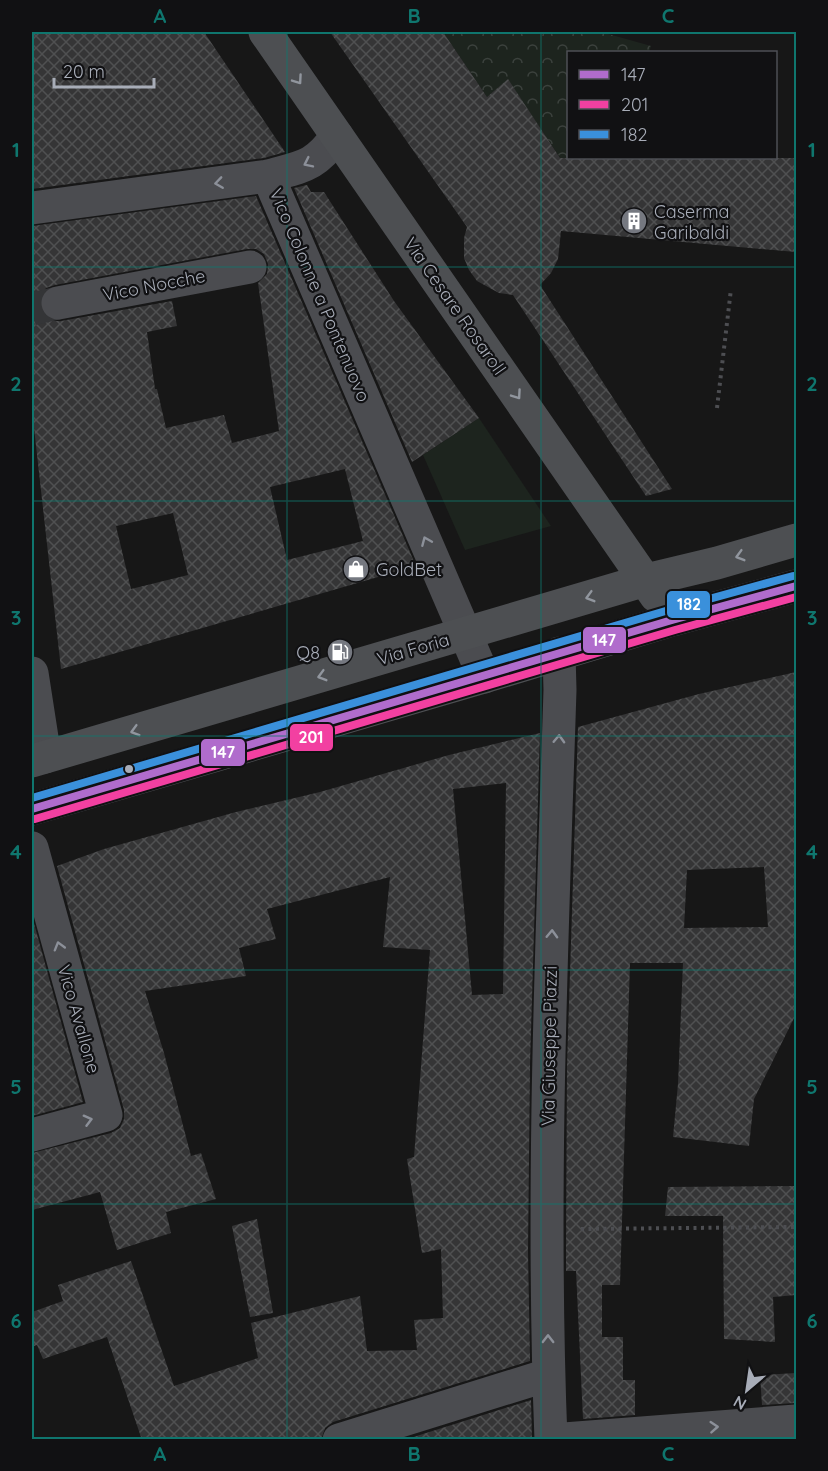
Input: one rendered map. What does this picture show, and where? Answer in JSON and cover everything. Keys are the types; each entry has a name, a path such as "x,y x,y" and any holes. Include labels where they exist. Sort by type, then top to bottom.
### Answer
{"main road":[{"name":"Via Cesare Rosaroll","path":"265,32 672,620"},
{"name":"Via Foria","path":"38,759 646,580 717,563 796,540"},
{"path":"32,809 672,620 796,586"}],"street":[{"path":"268,176 307,166 324,154 337,136"},
{"name":"Vico Colonne a Pontenuovo","path":"32,208 268,176 484,677"},
{"name":"Vico Nocche","path":"58,303 250,267"},
{"name":"Via Giuseppe Piazzi","path":"551,1440 548,1375 547,1086 560,701 559,653"},
{"path":"32,673 38,759"},
{"name":"Vico Avallone","path":"32,848 106,1115 32,1135"},
{"path":"339,1440 548,1375"},
{"path":"551,1440 796,1421"}],"path":[{"path":"717,408 731,289"},
{"path":"548,1230 796,1227"}],"green space":[{"path":"443,32 601,32 651,46 649,51 567,51 567,159 578,159 567,168 508,80 487,97"},
{"path":"479,418 551,526 465,550 423,455"}],"building":[{"path":"32,32 204,32 285,152 264,158 32,189"},
{"path":"330,32 443,32 487,97 508,79 560,158 796,158 796,252 561,231 558,259 551,273 540,285 672,489 646,496 513,295 499,293 477,281 469,270 464,258 464,238 467,227"},
{"path":"307,185 311,192 324,192 394,301 479,418 412,462 294,188"},
{"path":"256,196 416,566 61,669 32,410 32,226","holes":["256,249 264,254 268,264 267,274 258,283 279,431 232,443 224,415 166,428 157,389 155,389 147,332 177,326 172,301 61,321 52,321 44,316 40,307 41,296 46,288 55,285","345,469 363,541 287,560 270,487","173,513 188,575 131,589 116,526"]},
{"path":"796,672 796,1014 754,1099 749,1146 673,1137 678,1084 683,963 630,963 620,1285 602,1285 602,1337 623,1337 623,1380 635,1380 635,1415 583,1419 576,1271 566,1271 567,1065 578,727 699,694","holes":["764,867 768,927 684,928 687,870"]},
{"path":"540,733 530,1064 528,1252 530,1361 333,1422 325,1428 321,1440 142,1440 107,1337 43,1359 37,1345 32,1347 32,1312 63,1301 58,1285 131,1261 174,1386 258,1358 251,1323 360,1296 367,1351 417,1350 414,1320 443,1318 441,1249 422,1253 407,1159 414,1157 430,950 383,947 390,877 267,909 276,939 239,948 246,976 145,991 191,1156 201,1153 216,1199 166,1212 171,1233 117,1250 100,1192 32,1210 32,1153 111,1133 120,1128 124,1119 124,1110 57,866 104,849 449,755","holes":["506,783 503,994 472,995 453,789"]},
{"path":"32,916 83,1102 32,1116"},
{"path":"796,1186 796,1295 773,1297 775,1342 724,1339 723,1216 665,1216 668,1187"},
{"path":"257,1219 273,1313 250,1317 232,1226"},
{"path":"796,1373 796,1403 762,1405 760,1375"},
{"path":"531,1400 532,1440 404,1440"}],"tunnel":[{"path":"32,309 58,303"}],"transit line":[{"name":"182","path":"32,798 669,610 793,576"},
{"name":"147","path":"32,809 672,620 796,586"},
{"name":"201","path":"35,819 675,630 796,597"}],"place":[{"name":"Caserma Garibaldi","path":"634,221"},
{"name":"GoldBet","path":"356,569"},
{"name":"Q8","path":"340,652"}]}
